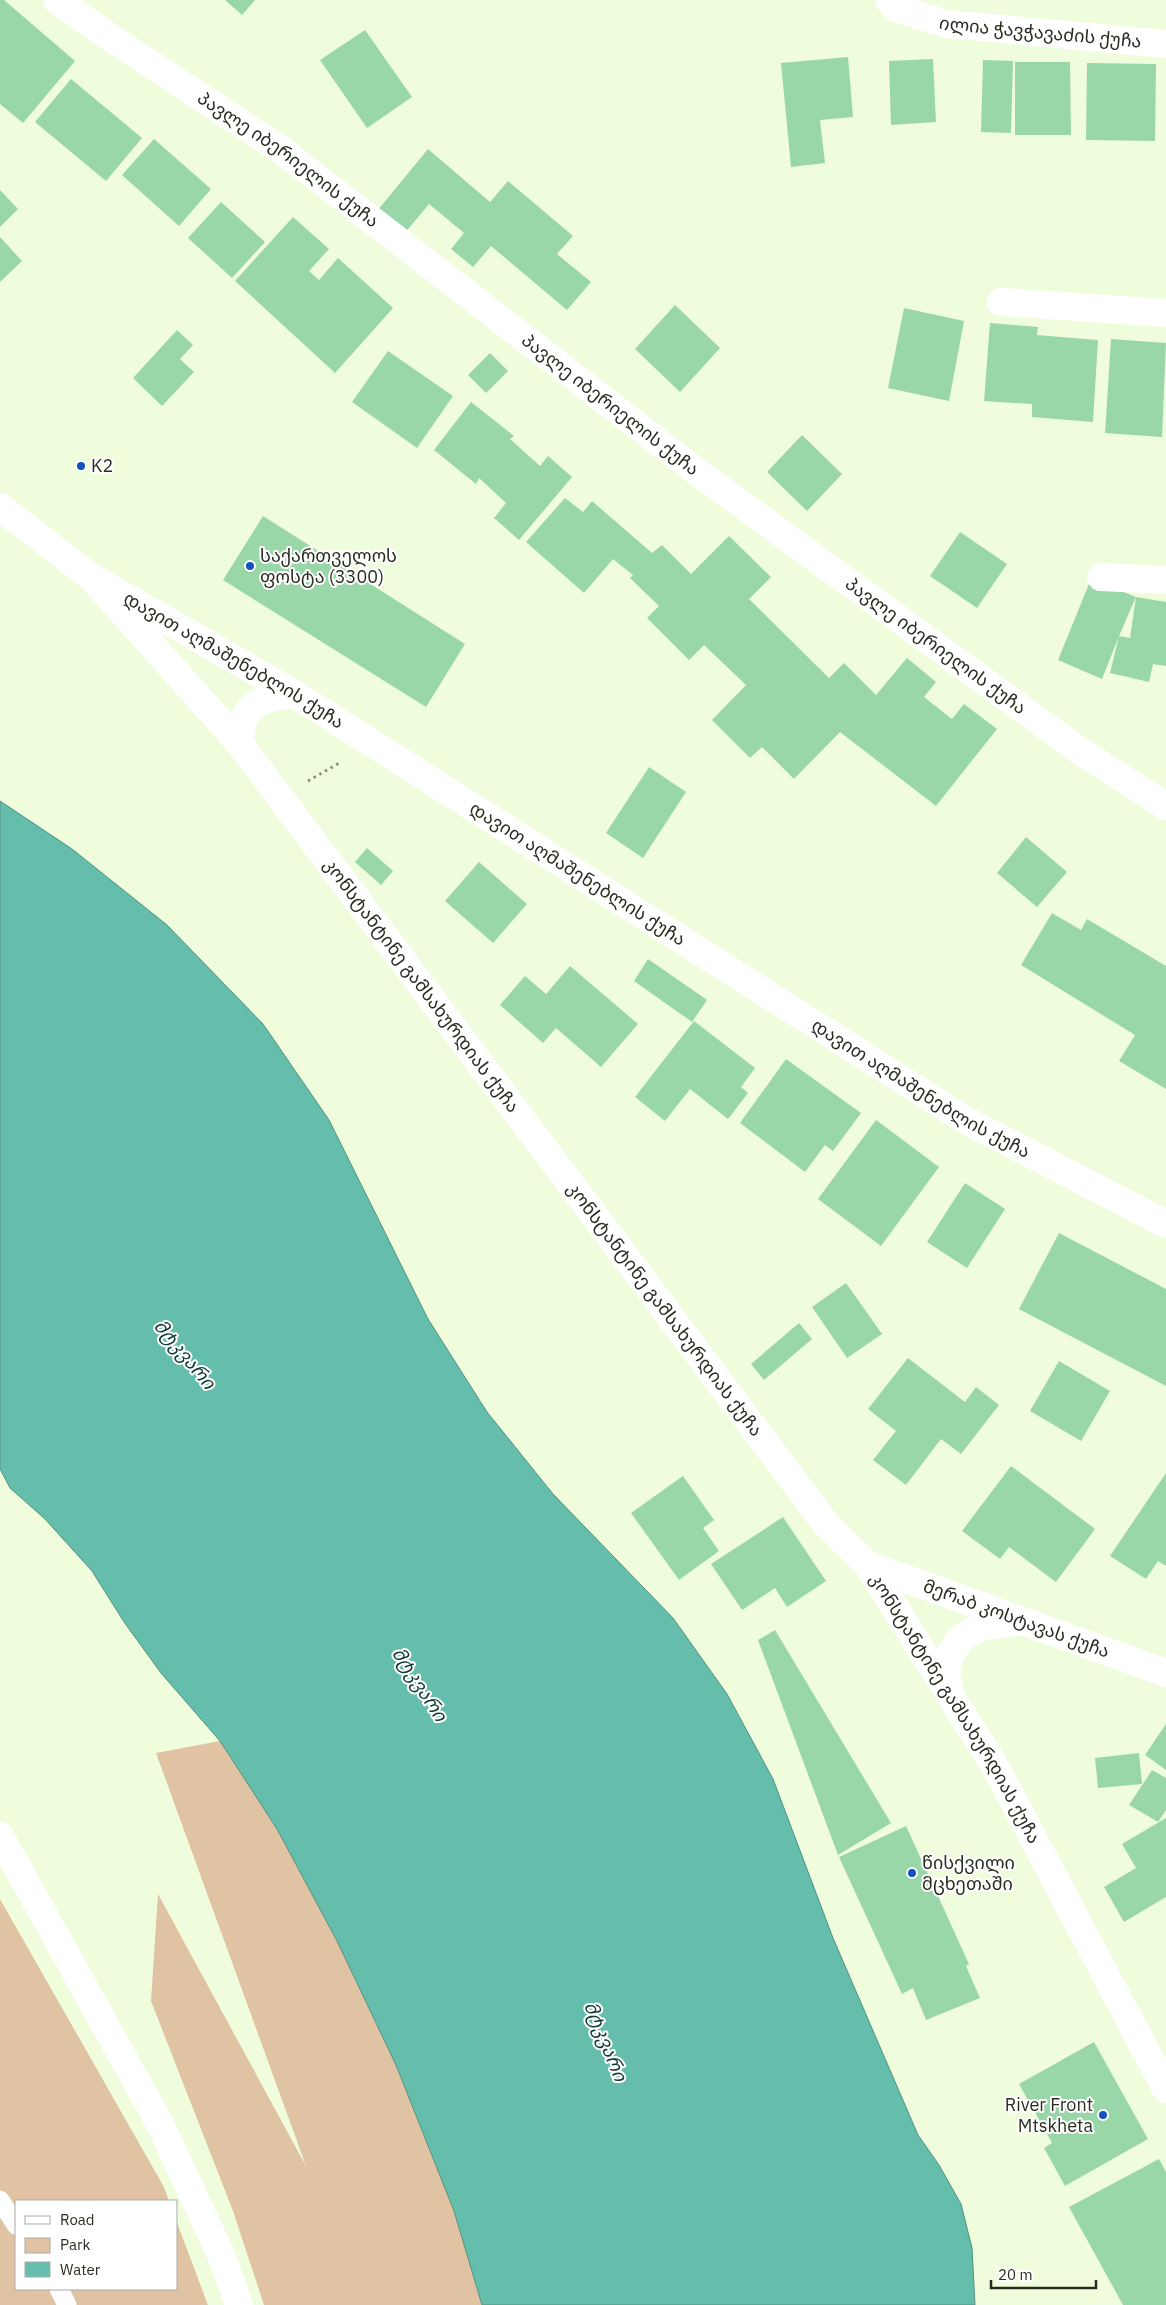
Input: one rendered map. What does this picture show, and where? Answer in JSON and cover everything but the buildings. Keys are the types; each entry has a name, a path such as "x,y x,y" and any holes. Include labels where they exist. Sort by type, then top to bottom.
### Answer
{"main road":[{"name":"პავლე იბერიელის ქუჩა","path":"58,0 111,38 280,149 704,477 1080,751 1166,806"},
{"name":"ილია ჭავჭავაძის ქუჩა","path":"889,0 896,8 946,24 1166,44"},
{"path":"1001,302 1166,313"},
{"name":"დავით აღმაშენებლის ქუჩა","path":"0,507 91,577 294,692 968,1121 1166,1224"},
{"name":"კონსტანტინე გამსახურდიას ქუჩა","path":"91,577 240,744 826,1524 868,1565 996,1768 1166,2089"},
{"path":"1101,577 1166,580"},
{"path":"240,744 241,724 250,707 267,698 294,692"},
{"name":"მერაბ კოსტავას ქუჩა","path":"868,1565 1166,1673"},
{"path":"950,1693 946,1674 950,1655 960,1639 977,1628 1020,1621"},
{"path":"0,1836 160,2124 222,2257 239,2305"}],"lane":[{"path":"0,2200 15,2223"},
{"path":"60,2290 67,2305"}],"path":[{"path":"300,785 349,757"}],"green space":[{"path":"220,1741 277,1829 337,1941 396,2065 454,2211 482,2305 264,2305 233,2211 151,2001 158,1894 306,2166 156,1753"},
{"path":"0,1899 164,2187 169,2200 15,2200 15,2290 178,2290 178,2225 208,2305 0,2305"}],"water":[{"name":"მტკვარი","path":"0,801 72,849 167,925 263,1024 329,1120 428,1319 487,1412 553,1494 673,1618 727,1694 773,1779 833,1938 918,2135 939,2165 961,2204 972,2248 975,2305 482,2305 454,2211 396,2065 337,1941 277,1829 220,1741 161,1673 124,1622 92,1571 45,1519 10,1488 0,1469"}],"place":[{"name":"K2","path":"81,466"},
{"name":"საქართველოს ფოსტა (3300)","path":"250,566"},
{"name":"წისქვილი მცხეთაში","path":"912,1873"},
{"name":"River Front Mtskheta","path":"1103,2115"}]}
